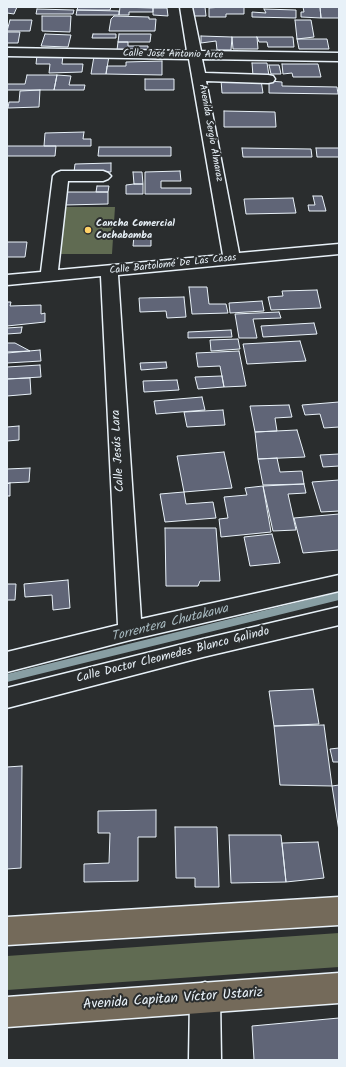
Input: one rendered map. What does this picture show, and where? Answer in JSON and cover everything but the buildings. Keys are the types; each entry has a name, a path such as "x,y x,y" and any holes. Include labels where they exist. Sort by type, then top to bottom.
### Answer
{"main road":[{"path":"7,931 339,911"},
{"name":"Avenida Capitan Víctor Ustariz","path":"7,1012 339,988"}],"street":[{"name":"Avenida Sergio Almaraz","path":"186,7 200,77 232,259"},
{"name":"Calle José Antonio Arce","path":"7,52 339,57"},
{"path":"200,77 268,79"},
{"path":"49,276 61,176 103,176"},
{"name":"Calle Bartolomé De Las Casas","path":"7,280 339,249"},
{"name":"Calle Jesús Lara","path":"109,271 130,631"},
{"path":"7,662 130,631 339,583"},
{"name":"Calle Doctor Cleomedes Blanco Galindo","path":"7,698 203,648 339,616"},
{"path":"205,997 205,1060"}],"green space":[{"name":"Cancha Comercial Cochabamba","path":"65,207 115,207 112,254 59,254"},
{"path":"339,933 339,967 7,990 7,956"}],"waterway":[{"name":"Torrentera Chutakawa","path":"7,678 339,596"}],"place":[{"name":"Cancha Comercial Cochabamba","path":"88,230"}]}
